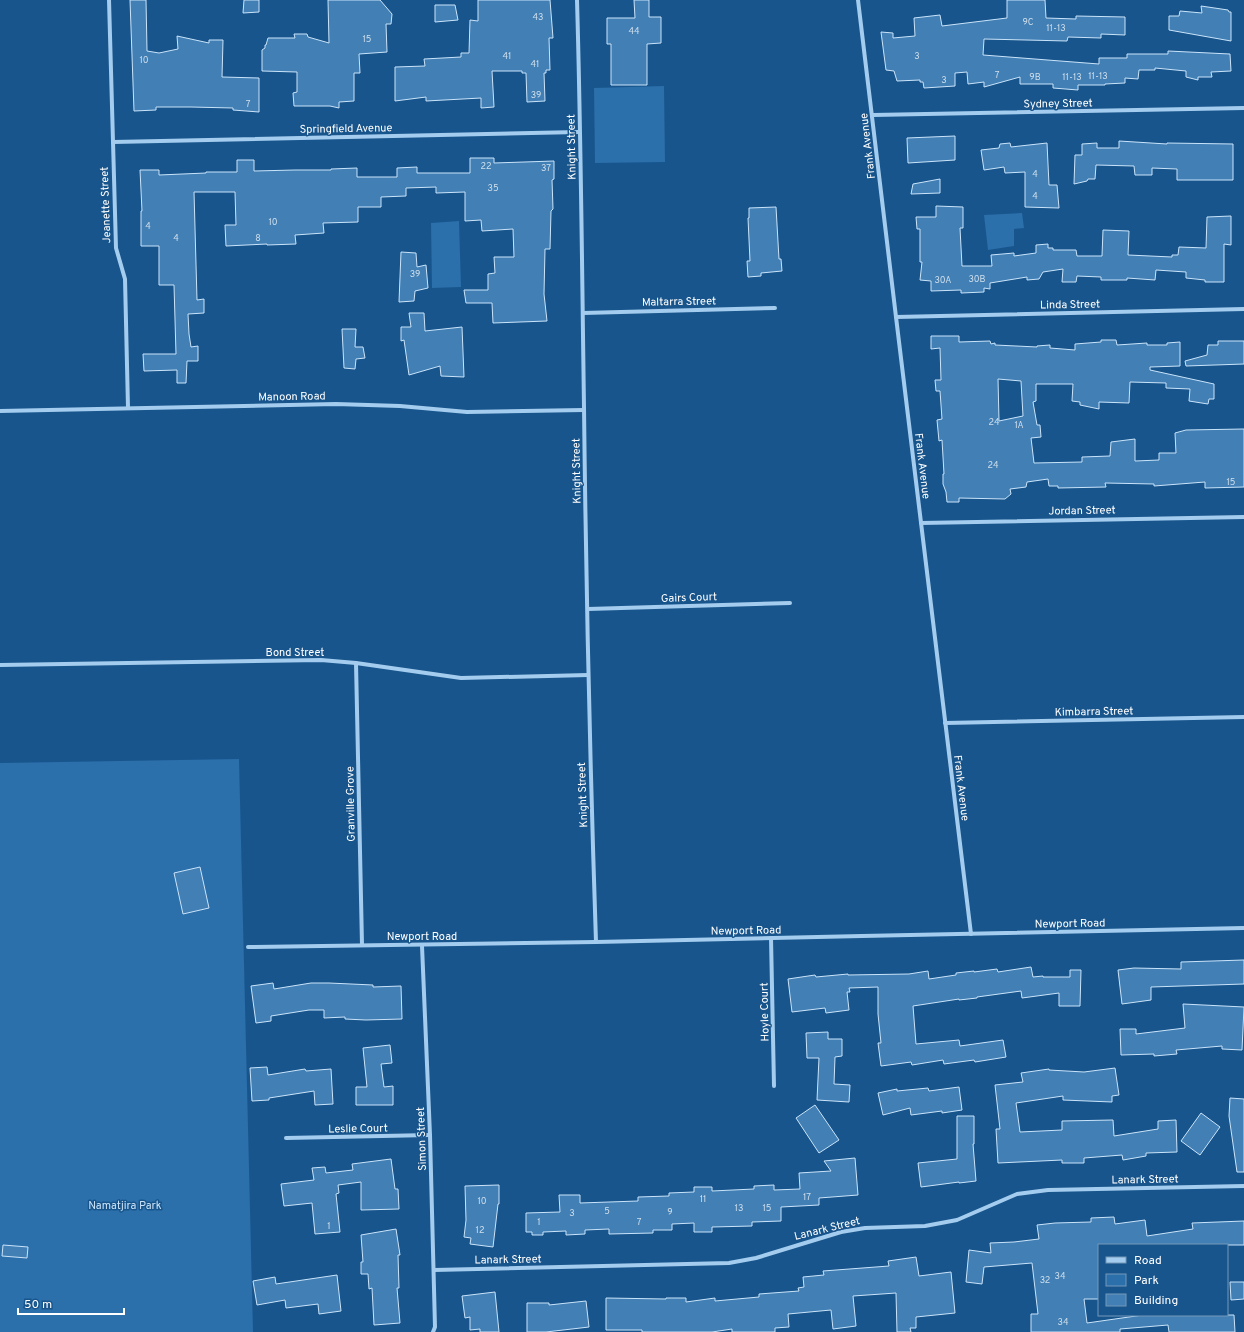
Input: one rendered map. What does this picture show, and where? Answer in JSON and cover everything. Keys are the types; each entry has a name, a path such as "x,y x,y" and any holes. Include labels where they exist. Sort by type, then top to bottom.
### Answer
{"street":[{"name":"Jeanette Street","path":"109,0 116,248 125,279 128,408"},
{"name":"Knight Street","path":"577,0 588,675 596,942"},
{"name":"Frank Avenue","path":"858,0 971,934"},
{"name":"Sydney Street","path":"873,115 1244,108"},
{"name":"Springfield Avenue","path":"113,142 579,132"},
{"name":"Maltarra Street","path":"583,313 775,308"},
{"name":"Linda Street","path":"896,317 1244,309"},
{"name":"Manoon Road","path":"0,411 336,404 400,406 467,412 584,410"},
{"name":"Jordan Street","path":"921,523 1244,516"},
{"name":"Gairs Court","path":"588,608 790,603"},
{"name":"Bond Street","path":"0,665 321,660 356,663 461,678 588,675"},
{"name":"Granville Grove","path":"356,663 362,945"},
{"name":"Kimbarra Street","path":"945,723 1244,717"},
{"name":"Newport Road","path":"248,947 362,945 422,946 1244,928"},
{"name":"Hoyle Court","path":"771,938 774,1086"},
{"name":"Simon Street","path":"422,946 434,1270 435,1327 433,1332"},
{"name":"Leslie Court","path":"286,1138 430,1135"},
{"name":"Lanark Street","path":"434,1270 729,1263 756,1258 841,1232 865,1228 925,1226 958,1220 1017,1194 1048,1190 1244,1186"}],"green space":[{"path":"664,86 665,162 595,163 594,88"},
{"path":"1022,213 1024,228 1014,229 1014,246 988,250 984,215"},
{"path":"459,221 461,287 432,288 431,223"},
{"name":"Namatjira Park","path":"239,759 253,1332 0,1332 0,763"}],"building":[{"path":"130,0 146,0 147,51 159,53 178,49 177,36 209,43 209,40 223,40 222,77 259,78 259,112 233,110 233,108 191,107 156,107 156,110 134,111"},
{"path":"244,0 259,0 259,12 243,13"},
{"path":"328,0 380,0 392,14 391,24 386,24 387,52 359,54 360,73 354,73 354,101 339,102 339,108 330,106 294,106 293,93 297,92 297,72 262,71 262,50 265,48 268,38 295,38 294,34 307,34 308,37 329,43"},
{"path":"478,0 550,0 553,38 549,38 550,70 546,70 546,73 544,73 545,101 527,102 526,73 522,73 522,71 492,71 494,107 481,108 481,98 426,101 426,97 395,101 395,67 425,66 424,59 461,57 461,53 469,53 470,20 478,21"},
{"path":"634,0 649,0 649,17 661,17 661,43 647,44 647,85 611,85 611,44 607,44 607,18 635,18"},
{"path":"1007,0 1045,0 1046,18 1076,19 1076,16 1125,17 1125,35 1101,34 1101,38 1068,37 1067,41 984,39 983,55 1099,64 1099,58 1127,58 1127,54 1168,54 1168,51 1230,54 1231,71 1211,72 1212,77 1198,77 1198,80 1186,77 1186,71 1155,68 1155,70 1139,70 1138,79 1125,78 1125,83 1078,85 1078,90 1053,88 1053,84 1020,84 1020,77 984,87 984,82 968,84 967,72 955,73 955,86 924,88 923,82 920,82 920,80 897,81 894,71 886,70 881,32 893,33 893,38 915,36 914,18 940,15 942,26 1007,18"},
{"path":"435,5 455,5 458,20 435,22"},
{"path":"1201,6 1228,10 1231,12 1231,41 1169,30 1169,16 1179,16 1180,11 1202,13"},
{"path":"955,136 955,160 908,163 907,138"},
{"path":"1119,141 1167,144 1233,144 1233,180 1177,180 1177,169 1152,168 1152,175 1135,175 1134,166 1096,165 1095,179 1088,179 1087,181 1074,184 1075,155 1082,155 1082,144 1097,143 1097,148 1119,148"},
{"path":"1010,143 1011,147 1047,143 1049,185 1057,185 1059,208 1025,207 1025,172 1005,173 1004,167 984,170 981,150 999,148 1000,144"},
{"path":"470,158 494,158 494,163 554,161 550,249 545,249 544,294 547,321 493,323 492,303 466,303 464,290 488,290 488,274 495,273 494,257 514,257 513,229 482,231 481,220 465,221 465,192 436,193 436,187 406,188 406,196 381,197 381,207 358,207 358,222 323,223 324,233 295,235 296,244 226,246 225,225 236,225 235,192 194,192 197,300 204,299 204,313 188,314 191,347 198,346 198,361 187,361 186,383 177,383 177,370 144,371 143,354 176,354 174,285 159,285 159,246 141,246 142,211 140,170 159,170 159,175 237,172 237,160 254,160 254,171 331,170 357,168 357,177 397,177 397,168 417,167 417,173 470,173"},
{"path":"940,179 940,193 911,194 913,184"},
{"path":"936,206 963,207 963,228 960,228 962,266 992,266 991,255 1014,253 1014,256 1036,253 1036,245 1048,244 1048,248 1053,248 1053,250 1076,250 1077,256 1102,256 1103,230 1129,231 1128,255 1172,257 1172,255 1178,255 1179,247 1206,248 1207,217 1231,216 1231,245 1224,244 1224,282 1205,282 1205,280 1186,278 1186,272 1156,270 1155,280 1127,278 1127,280 1101,280 1101,277 1077,276 1076,282 1062,282 1063,269 1043,272 1039,279 1027,280 1027,277 990,283 990,289 984,288 984,292 961,293 961,290 931,291 931,281 920,280 922,262 920,262 920,229 917,229 916,217 936,217"},
{"path":"776,207 779,259 781,259 782,271 761,273 761,276 748,277 747,261 750,261 749,208"},
{"path":"401,252 416,253 417,267 426,265 428,288 415,291 414,301 399,302"},
{"path":"409,313 424,313 425,331 462,327 464,377 441,376 440,366 409,375 404,340 401,341 401,327 411,327"},
{"path":"342,329 356,329 355,347 363,347 365,358 356,359 355,369 344,368"},
{"path":"931,336 959,336 959,342 990,341 991,344 995,343 995,345 1037,347 1050,345 1050,348 1075,350 1075,344 1101,342 1101,340 1116,340 1117,345 1147,343 1147,345 1167,345 1167,343 1180,342 1180,366 1150,367 1150,370 1214,384 1214,399 1209,399 1208,404 1189,401 1190,389 1166,388 1166,383 1130,382 1129,403 1099,402 1099,409 1080,405 1080,402 1072,401 1073,384 1036,384 1036,401 1033,402 1037,425 1040,425 1041,437 1031,438 1034,463 1082,462 1082,457 1110,456 1111,442 1135,439 1135,461 1159,460 1159,453 1176,453 1175,433 1186,430 1244,429 1244,487 1205,488 1205,482 1154,486 1154,484 1105,483 1106,487 1058,488 1058,486 1049,486 1048,479 1027,482 1026,487 1010,489 1011,494 1005,499 959,498 959,502 947,502 943,484 944,474 942,440 939,441 937,420 942,419 940,391 936,391 935,380 941,380 940,348 931,349","holes":["998,379 1021,381 1023,416 999,421"]},
{"path":"1218,341 1244,341 1244,364 1186,366 1185,361 1207,355 1208,345 1218,345"},
{"path":"200,867 209,908 183,914 174,873"},
{"path":"1244,960 1244,984 1151,987 1151,1000 1122,1004 1118,970 1134,968 1181,969 1181,962"},
{"path":"1031,967 1033,977 1070,977 1070,970 1081,970 1080,1006 1059,1006 1059,993 1022,998 1021,991 913,1006 916,1044 959,1040 960,1046 1003,1040 1006,1057 975,1062 974,1060 944,1064 943,1060 912,1065 911,1062 881,1066 878,1043 881,1043 878,1014 878,987 849,988 850,992 847,992 849,1010 826,1013 825,1008 792,1012 788,979 815,975 816,977 848,974 909,974 928,971 929,979 956,975 956,973 997,969 998,972"},
{"path":"273,983 274,989 311,983 373,985 373,987 401,986 402,1019 366,1020 345,1019 345,1017 324,1018 324,1010 309,1010 271,1016 271,1021 256,1023 251,986"},
{"path":"1183,1004 1244,1007 1242,1050 1222,1049 1222,1046 1176,1050 1177,1054 1154,1056 1154,1054 1121,1055 1120,1029 1136,1029 1136,1034 1185,1028"},
{"path":"828,1032 828,1039 842,1039 842,1056 835,1057 834,1084 850,1085 849,1102 817,1100 819,1058 807,1058 806,1033"},
{"path":"390,1045 392,1063 381,1064 384,1087 393,1086 393,1105 356,1105 356,1087 367,1087 363,1048"},
{"path":"267,1067 268,1075 305,1069 306,1071 331,1069 333,1104 315,1105 314,1091 269,1098 269,1100 252,1101 250,1068"},
{"path":"1115,1068 1119,1095 1112,1096 1112,1102 1063,1100 1063,1096 1016,1103 1020,1132 1062,1130 1062,1121 1113,1120 1114,1136 1158,1129 1158,1121 1176,1120 1177,1152 1146,1153 1146,1156 1123,1160 1122,1155 1084,1158 1084,1163 1062,1163 1062,1160 998,1163 996,1129 1000,1129 995,1085 1023,1082 1021,1073 1049,1069 1084,1072"},
{"path":"959,1087 962,1110 942,1113 942,1111 911,1115 910,1108 883,1115 878,1093 897,1089 897,1091 928,1088 929,1091"},
{"path":"1230,1098 1244,1099 1244,1172 1237,1172 1229,1116"},
{"path":"815,1105 839,1140 819,1153 796,1118"},
{"path":"1201,1113 1220,1127 1200,1155 1181,1141"},
{"path":"957,1116 974,1116 973,1144 976,1181 921,1187 918,1163 957,1159"},
{"path":"855,1158 858,1195 819,1198 819,1205 781,1207 781,1221 752,1222 752,1226 712,1227 712,1232 694,1232 694,1223 672,1224 672,1230 653,1230 653,1233 609,1234 609,1229 585,1230 585,1234 566,1235 566,1231 543,1232 543,1235 532,1235 532,1232 526,1232 526,1213 560,1212 559,1195 580,1195 580,1203 638,1201 638,1197 669,1196 669,1193 694,1192 694,1187 712,1187 712,1191 754,1189 754,1186 774,1185 774,1190 800,1189 799,1173 831,1171 824,1161"},
{"path":"391,1159 395,1189 398,1189 399,1209 361,1210 361,1182 338,1185 339,1193 336,1194 340,1232 315,1234 312,1203 284,1206 281,1184 314,1180 312,1168 325,1167 326,1173 353,1170 352,1164"},
{"path":"499,1185 499,1204 493,1247 470,1244 471,1238 464,1237 466,1220 465,1186"},
{"path":"1114,1217 1115,1224 1145,1220 1147,1236 1193,1229 1192,1223 1244,1221 1244,1245 1098,1244 1098,1299 1084,1299 1087,1323 1136,1316 1234,1315 1235,1332 1169,1332 1168,1325 1120,1329 1120,1332 1031,1332 1031,1314 1038,1314 1032,1263 984,1267 982,1284 966,1282 969,1250 991,1253 990,1243 1039,1239 1037,1225 1091,1222 1091,1218"},
{"path":"396,1229 400,1255 398,1255 399,1288 397,1288 400,1323 374,1325 372,1288 369,1289 368,1274 361,1274 361,1262 363,1262 361,1235"},
{"path":"3,1245 28,1247 27,1258 2,1256"},
{"path":"916,1257 919,1276 951,1272 955,1313 916,1317 916,1328 910,1328 911,1332 897,1332 896,1293 853,1296 856,1326 833,1329 831,1310 788,1314 789,1327 775,1328 775,1332 732,1332 732,1329 712,1332 642,1332 642,1330 606,1330 606,1298 686,1298 686,1302 715,1298 715,1301 759,1297 759,1294 799,1291 798,1288 804,1287 803,1277 824,1275 823,1271 889,1266 888,1261"},
{"path":"337,1275 341,1311 319,1314 318,1304 286,1308 285,1300 257,1305 253,1281 275,1277 276,1284"},
{"path":"1230,1282 1244,1282 1244,1299 1231,1300"},
{"path":"495,1292 499,1332 480,1332 480,1329 470,1330 470,1317 465,1318 462,1296"},
{"path":"586,1301 589,1327 546,1332 527,1332 527,1303 549,1303 549,1305"}]}
